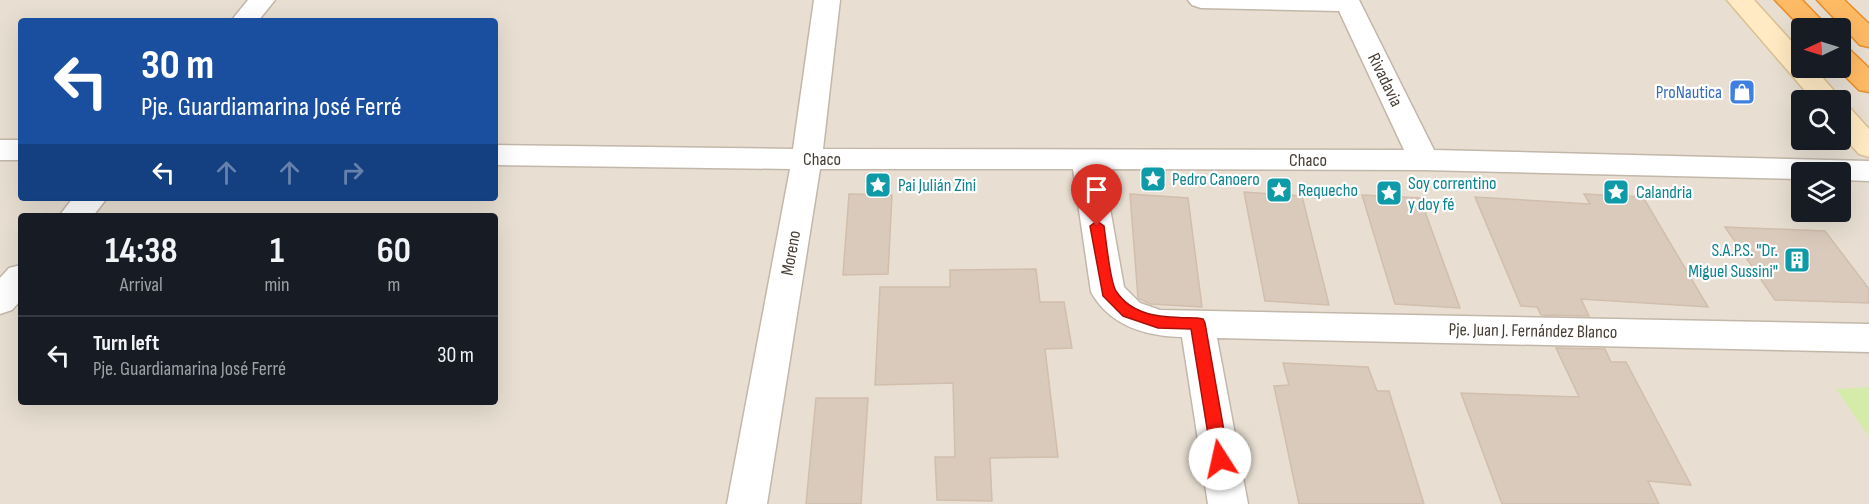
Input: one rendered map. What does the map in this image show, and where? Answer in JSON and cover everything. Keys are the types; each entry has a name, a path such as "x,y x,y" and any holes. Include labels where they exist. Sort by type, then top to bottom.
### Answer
{"highway":[{"path":"1830,0 1869,39"},
{"path":"1851,66 1869,84"}],"main road":[{"path":"1740,0 1819,90"},
{"path":"1851,127 1869,147"}],"street":[{"path":"247,18 262,0"},
{"name":"Moreno","path":"747,504 807,159 827,0"},
{"path":"1202,0 1347,2"},
{"name":"Rivadavia","path":"1347,2 1424,160"},
{"path":"0,150 18,150"},
{"name":"Chaco","path":"498,155 807,159 1424,160 1869,171"},
{"name":"Pje. Juan J. Fernández Blanco","path":"1086,159 1108,292 1128,312 1158,323 1869,338"},
{"path":"78,213 88,201"},
{"path":"0,301 18,280"},
{"path":"1197,323 1228,504"}],"shaded area":[{"path":"0,0 1869,0 1869,504 0,504"}],"green space":[{"path":"1869,387 1869,437 1836,389"}],"building":[{"path":"1244,192 1302,196 1329,305 1265,301"},
{"path":"849,194 892,195 888,274 843,275"},
{"path":"1130,194 1188,198 1202,307 1150,304 1138,298"},
{"path":"1584,194 1643,197 1708,307 1581,299 1589,316 1541,315 1537,307 1521,306 1475,197 1590,204"},
{"path":"1362,195 1420,198 1460,308 1395,304"},
{"name":"S.A.P.S. \"Dr. Miguel Sussini\"","path":"1725,227 1825,231 1869,289 1869,303 1775,300"},
{"path":"1036,269 1040,302 1064,302 1072,348 1045,349 1058,457 990,458 992,501 937,500 935,457 955,457 953,383 875,385 880,287 950,287 950,270"},
{"path":"1556,348 1605,349 1611,362 1626,362 1691,485 1648,481 1659,504 1502,504 1461,393 1579,397"},
{"path":"1283,363 1368,367 1377,391 1389,391 1424,504 1299,504 1274,386 1289,385"},
{"path":"816,398 868,398 861,504 806,504"}],"place":[{"name":"ProNautica","path":"1742,92"},
{"name":"Pedro Canoero","path":"1153,179"},
{"name":"Pai Julián Zini","path":"878,185"},
{"name":"Requecho","path":"1279,190"},
{"name":"Calandria","path":"1616,192"},
{"name":"Soy correntino y doy fé","path":"1389,193"},
{"name":"S.A.P.S. \"Dr. Miguel Sussini\"","path":"1797,260"}],"route":[{"path":"1097,226 1108,292 1128,312 1158,323 1197,323 1220,459"}]}
